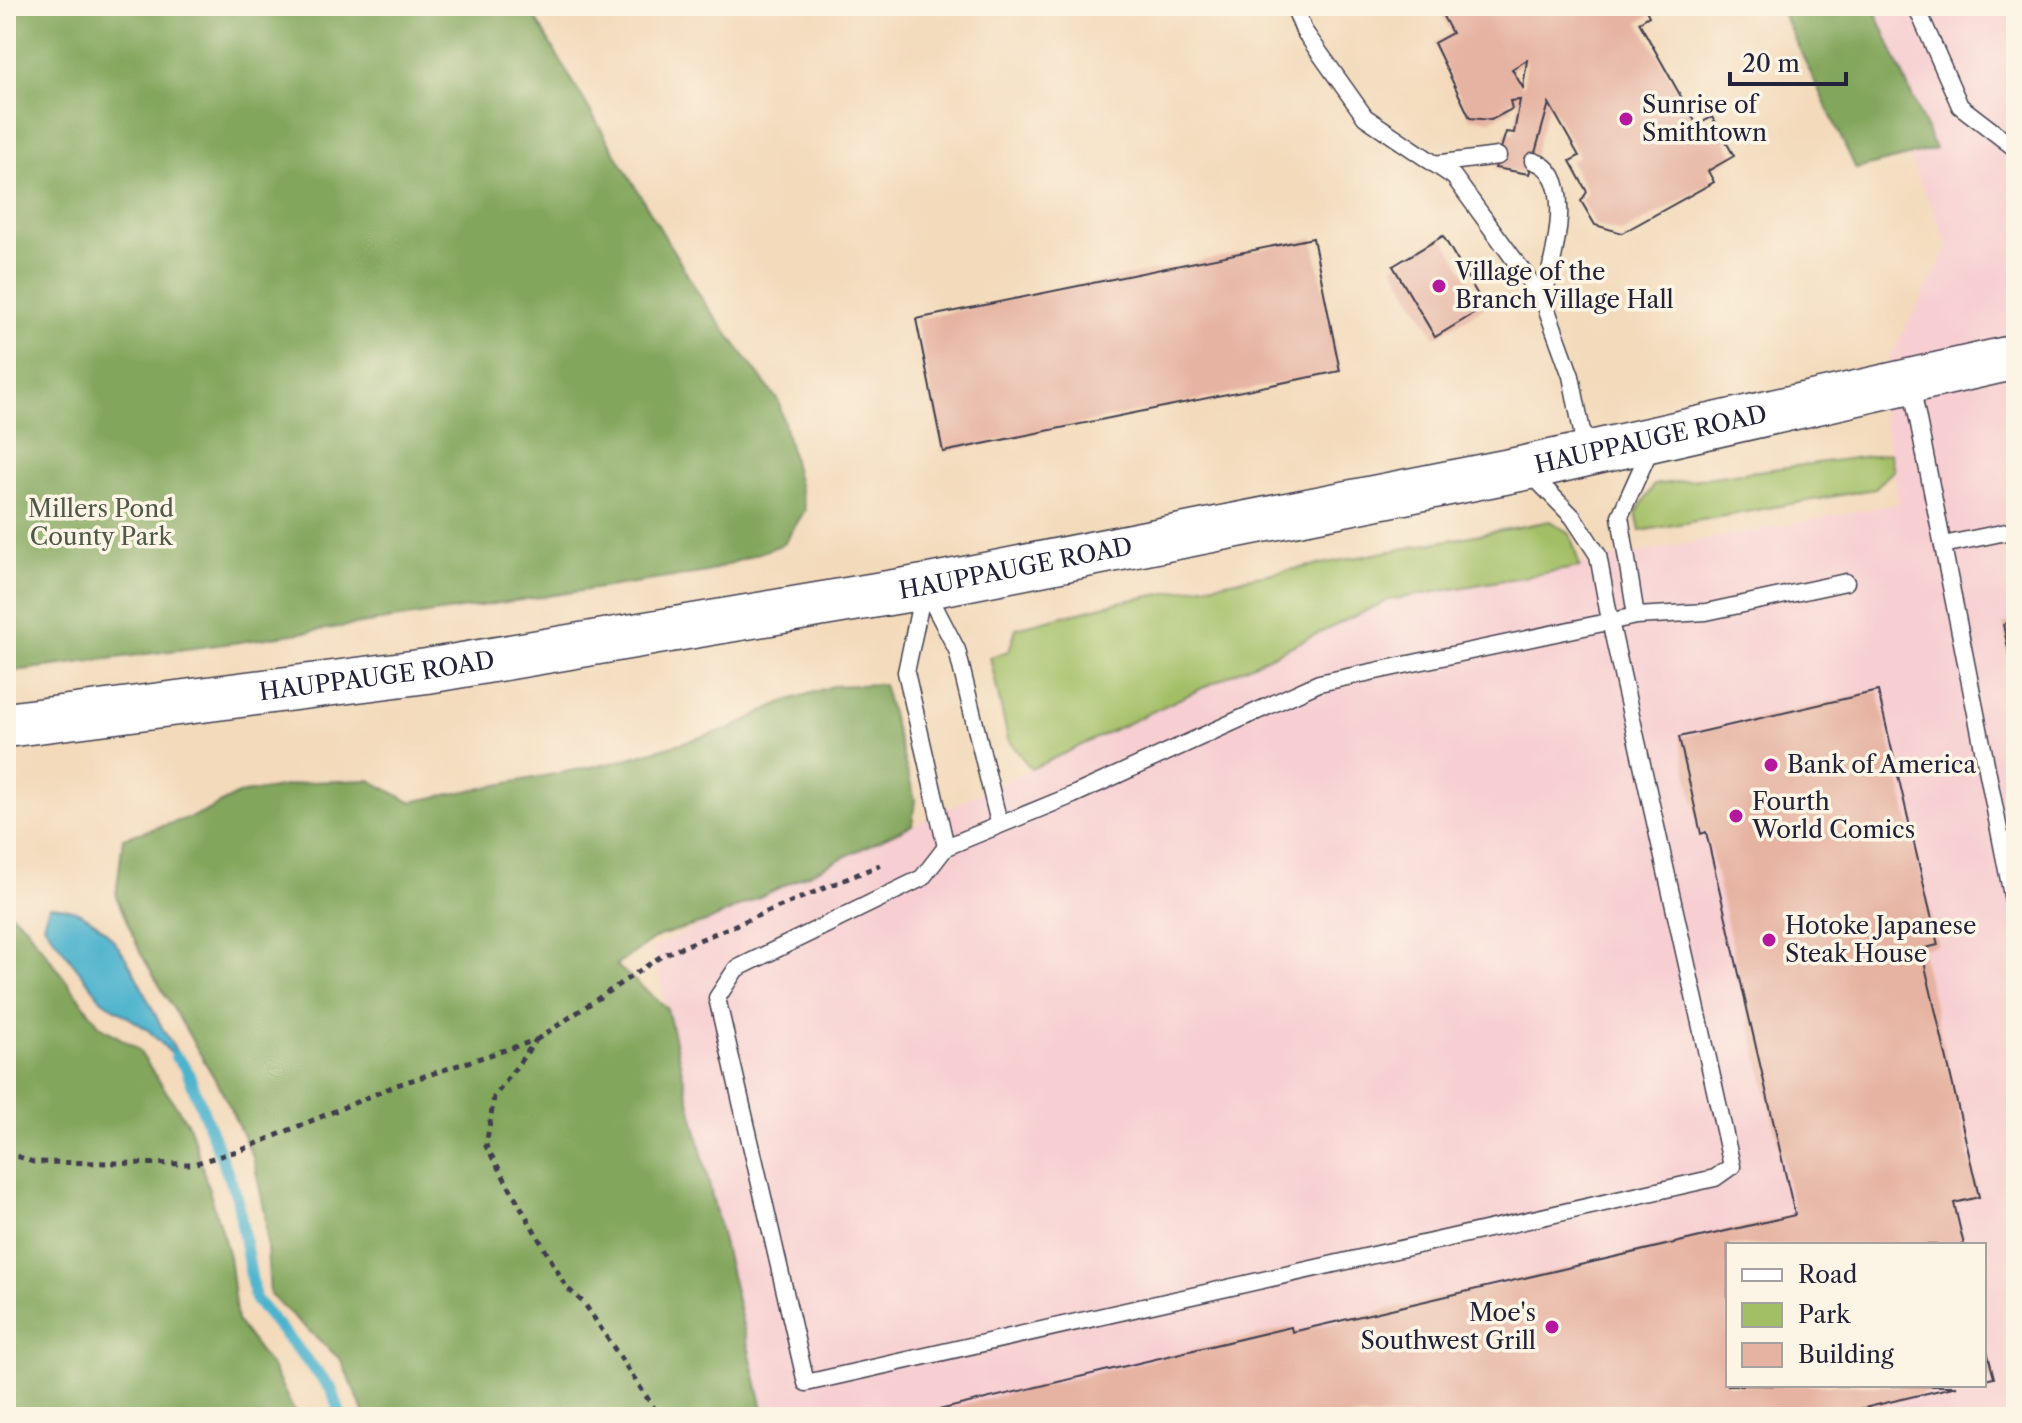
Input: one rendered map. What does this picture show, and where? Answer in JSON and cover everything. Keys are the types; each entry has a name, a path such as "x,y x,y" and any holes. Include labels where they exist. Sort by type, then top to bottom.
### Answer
{"main road":[{"name":"HAUPPAUGE ROAD","path":"6,725 427,671 924,587 1525,468 2016,357"}],"lane":[{"path":"1294,6 1304,31 1365,117 1454,177 1543,299 1571,376 1586,453"},
{"path":"1916,6 1960,106 2016,149"},
{"path":"1434,164 1498,156"},
{"path":"1533,161 1541,163 1552,175 1559,200 1558,235 1543,299"},
{"path":"1911,382 2016,916"},
{"path":"1636,616 1620,516 1655,437"},
{"path":"1525,468 1573,517 1598,555 1610,621 1732,1166 1715,1178 806,1383 717,998 736,969 922,878 946,847 1073,795 1319,683 1610,621 1636,616 1706,612 1846,582"},
{"path":"1943,545 2016,530"},
{"path":"924,587 957,650 999,823"},
{"path":"924,587 906,672 946,847"}],"path":[{"path":"6,1152 33,1162 193,1164 244,1149 397,1085 536,1040 663,955 873,867 946,847"},
{"path":"536,1040 494,1097 486,1146 567,1288 584,1303 660,1417"}],"shaded area":[{"path":"1841,6 2016,6 2016,1417 765,1417 652,948 1389,600 1899,503 1877,382 1949,246"}],"green space":[{"name":"Millers Pond County Park","path":"6,6 528,6 703,301 779,402 805,510 784,544 707,572 240,642 6,672"},
{"path":"1779,6 1873,6 1935,149 1856,169"},
{"path":"1890,453 1894,470 1874,489 1640,531 1636,513 1654,485"},
{"path":"1550,521 1570,534 1580,567 1389,600 1031,769 1008,739 990,657 1009,651 1016,628 1119,602"},
{"path":"883,684 915,800 912,825 709,921 659,936 616,965 667,1008 765,1417 366,1417 341,1360 270,1295 265,1213 253,1157 222,1091 141,954 116,896 123,838 201,814 238,794 310,782 370,780 410,802 616,762 732,728 780,703 833,686"},
{"path":"6,909 26,927 100,1026 137,1048 190,1127 229,1256 237,1321 273,1369 297,1417 6,1417"}],"water":[{"path":"49,906 70,909 88,917 116,944 186,1068 148,1030 102,1000 43,924"}],"building":[{"name":"Sunrise of Smithtown","path":"1423,6 1644,6 1649,16 1639,22 1697,125 1712,117 1734,156 1708,171 1714,182 1622,233 1595,225 1581,201 1587,192 1570,161 1579,156 1549,103 1529,174 1495,168 1506,132 1514,133 1520,100 1510,101 1512,109 1491,120 1470,118 1434,43 1452,33 1438,7 1427,13","holes":["1527,60 1523,88 1512,69"]},
{"name":"Village of the Branch Village Hall","path":"1443,236 1485,307 1435,337 1393,266"},
{"path":"1313,238 1340,371 943,452 916,319"},
{"path":"2016,621 2016,682 2015,682 2003,624"},
{"path":"1878,691 1938,945 1921,949 1979,1197 1954,1203 1964,1243 1726,1243 1726,1387 1953,1387 1826,1417 909,1417 1291,1327 1292,1332 1795,1215 1706,832 1701,834 1679,737"},
{"path":"1986,1347 1994,1378 1986,1380"}],"waterway":[{"path":"176,1057 186,1068 237,1197 255,1299 332,1390 341,1417"}],"place":[{"name":"Sunrise of Smithtown","path":"1626,119"},
{"name":"Village of the Branch Village Hall","path":"1439,286"},
{"name":"Bank of America","path":"1771,765"},
{"name":"Fourth World Comics","path":"1736,816"},
{"name":"Hotoke Japanese Steak House","path":"1769,940"},
{"name":"Moe's Southwest Grill","path":"1552,1327"}]}
